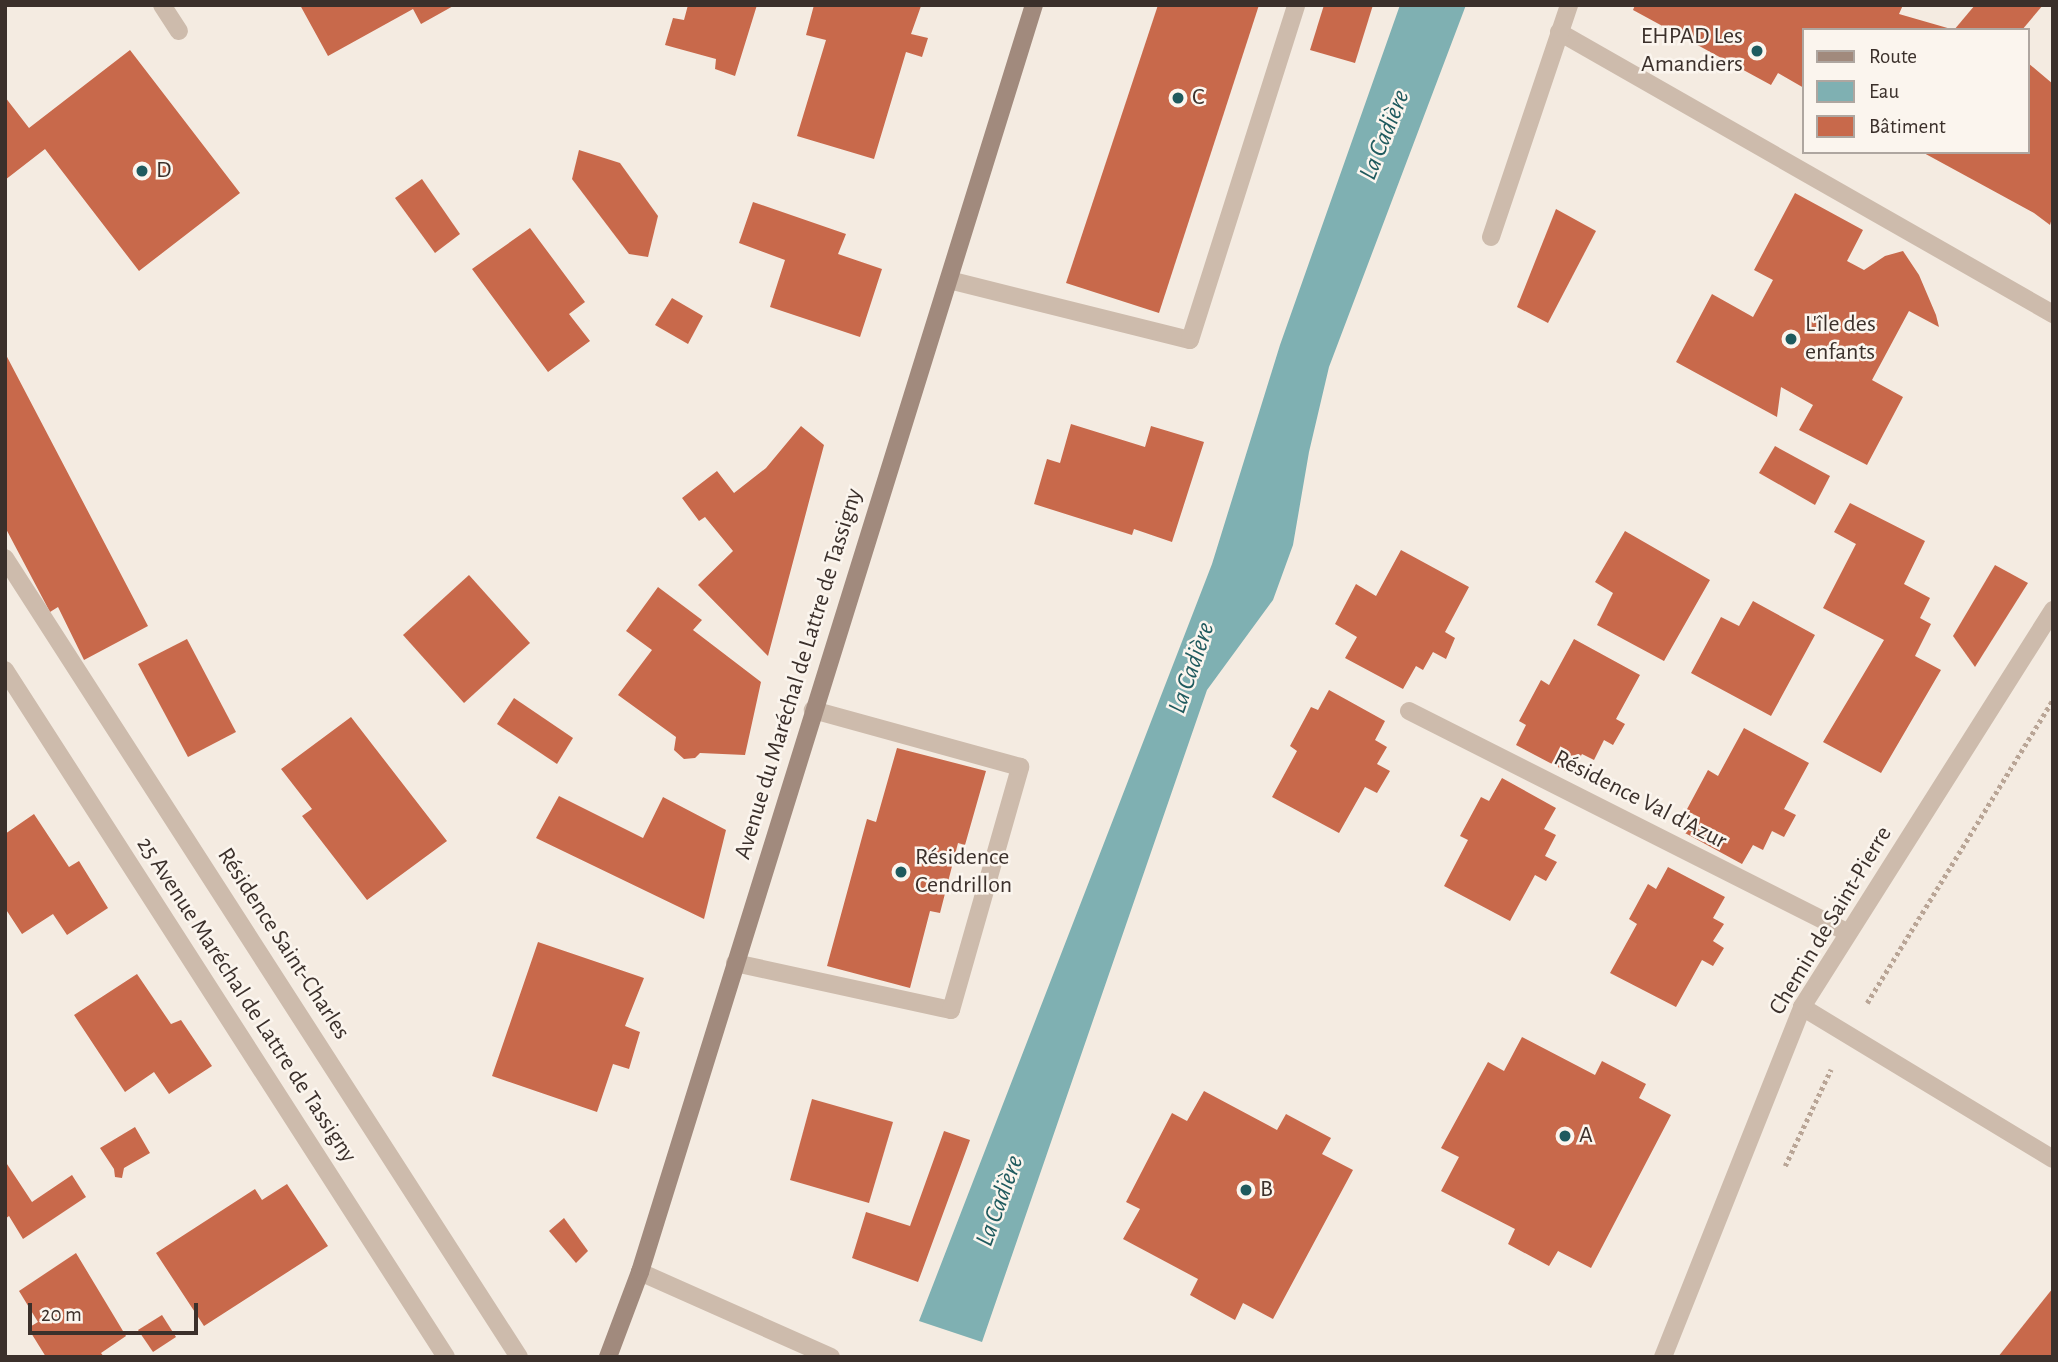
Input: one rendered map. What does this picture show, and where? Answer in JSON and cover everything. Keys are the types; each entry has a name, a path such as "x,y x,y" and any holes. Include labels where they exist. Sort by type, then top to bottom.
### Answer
{"main road":[{"name":"Avenue du Maréchal de Lattre de Tassigny","path":"608,1357 640,1272 1034,5"}],"street":[{"path":"162,5 179,31"},
{"path":"948,279 1190,340 1296,5"},
{"path":"1491,237 1569,5"},
{"path":"1559,32 2053,314"},
{"name":"Résidence Saint-Charles","path":"5,558 519,1357"},
{"name":"Chemin de Saint-Pierre","path":"1663,1357 1802,1007 2053,610"},
{"name":"25 Avenue Maréchal de Lattre de Tassigny","path":"5,670 446,1357"},
{"path":"735,963 951,1010 1020,767 813,710"},
{"name":"Résidence Val d'Azur","path":"1409,711 1848,933"},
{"path":"1802,1007 2053,1159"},
{"path":"640,1272 831,1357"}],"water":[{"name":"La Cadière","path":"1400,5 1466,5 1329,367 1309,452 1293,545 1273,600 1207,690 982,1342 919,1321 1212,564 1280,345"}],"building":[{"path":"300,5 455,5 421,24 413,9 328,56"},
{"path":"688,5 757,5 735,76 715,69 716,59 665,45 673,18 684,20"},
{"path":"814,5 921,6 911,34 928,38 922,57 906,52 874,159 797,136 826,40 806,35"},
{"path":"1158,5 1259,5 1159,313 1066,283"},
{"path":"1324,5 1373,5 1355,63 1310,50"},
{"name":"EHPAD Les Amandiers","path":"1635,5 1903,5 1899,14 1948,28 1802,28 1802,87 1778,73 1771,85 1633,10"},
{"path":"1975,5 2043,5 2024,28 1956,28"},
{"name":"D","path":"130,50 240,193 139,271 45,149 5,180 5,97 29,128"},
{"path":"2030,65 2053,84 2053,214 2050,225 2034,213 1926,154 2030,154"},
{"path":"579,150 620,163 658,216 648,257 629,254 572,179"},
{"path":"422,179 460,234 435,253 395,198"},
{"name":"L'île des enfants","path":"1795,193 1863,230 1847,261 1864,270 1885,256 1903,251 1919,275 1936,315 1939,327 1909,311 1872,380 1903,397 1867,465 1799,430 1813,405 1781,387 1777,417 1676,362 1712,294 1753,317 1773,280 1754,270"},
{"path":"753,202 846,234 838,254 882,269 860,337 770,307 785,260 739,243"},
{"path":"1556,209 1596,231 1548,323 1517,307"},
{"path":"530,228 585,302 569,314 590,341 548,372 472,269"},
{"path":"672,298 703,316 688,344 655,325"},
{"path":"5,353 148,626 84,660 58,607 50,612 5,527"},
{"path":"1071,424 1145,447 1151,426 1204,442 1172,542 1134,529 1132,535 1034,504 1047,459 1060,463"},
{"path":"801,426 824,445 768,656 698,585 733,551 705,517 699,521 682,498 717,471 734,493 766,468"},
{"path":"1775,446 1830,476 1815,505 1759,473"},
{"path":"1850,503 1925,541 1904,584 1930,598 1920,618 1931,624 1915,656 1941,670 1881,773 1823,742 1884,640 1823,608 1856,544 1834,532"},
{"path":"1625,531 1710,580 1664,661 1597,625 1613,593 1595,582"},
{"path":"1401,550 1469,587 1445,632 1455,638 1446,659 1433,652 1423,670 1416,666 1403,689 1345,658 1357,637 1335,624 1356,584 1376,596"},
{"path":"1995,565 2028,583 1975,667 1953,636"},
{"path":"469,575 530,643 464,703 403,635"},
{"path":"658,587 702,620 693,630 761,682 745,755 700,753 695,758 684,759 674,750 676,737 618,695 652,650 626,631"},
{"path":"1753,601 1815,635 1771,716 1691,673 1721,617 1739,626"},
{"path":"187,639 236,732 188,757 138,664"},
{"path":"1574,639 1640,675 1616,719 1625,724 1613,745 1604,740 1594,760 1582,754 1571,774 1516,745 1526,725 1519,721 1541,680 1549,685"},
{"path":"1329,690 1385,721 1375,740 1387,747 1377,764 1390,771 1377,793 1365,787 1339,833 1272,797 1297,751 1290,746 1311,707 1318,710"},
{"path":"514,698 573,738 557,764 497,724"},
{"path":"351,717 447,841 367,900 302,816 312,809 281,769"},
{"path":"1744,728 1809,763 1784,809 1796,815 1784,837 1772,831 1763,850 1753,845 1742,864 1685,833 1695,815 1686,811 1708,770 1718,776"},
{"name":"Résidence Cendrillon","path":"897,748 986,771 965,845 958,843 940,913 930,911 910,988 827,966 867,819 876,822"},
{"path":"1502,778 1556,808 1544,829 1556,835 1545,856 1557,862 1546,881 1535,875 1510,921 1444,886 1468,840 1460,836 1481,797 1489,801"},
{"path":"559,796 643,838 663,797 726,830 704,919 536,838"},
{"path":"34,814 69,867 79,861 108,908 67,935 53,914 22,934 5,908 5,834"},
{"path":"1668,867 1725,897 1713,918 1724,924 1713,941 1724,948 1713,966 1702,960 1676,1007 1610,973 1637,924 1629,919 1648,884 1656,889"},
{"path":"538,942 644,978 625,1026 640,1032 629,1069 613,1064 597,1112 492,1076"},
{"path":"137,974 171,1024 181,1020 212,1066 169,1094 154,1072 125,1092 74,1015"},
{"name":"A","path":"1522,1037 1595,1075 1602,1061 1646,1084 1639,1098 1671,1115 1591,1268 1558,1251 1549,1266 1508,1244 1515,1229 1441,1191 1459,1157 1441,1148 1488,1062 1504,1071"},
{"name":"B","path":"1204,1091 1277,1130 1286,1114 1331,1138 1322,1154 1353,1170 1273,1319 1243,1303 1235,1320 1190,1295 1198,1279 1123,1239 1140,1209 1126,1202 1172,1113 1187,1121"},
{"path":"812,1099 893,1122 869,1203 790,1180"},
{"path":"135,1127 150,1153 124,1168 122,1178 115,1177 114,1169 100,1148"},
{"path":"944,1131 970,1140 918,1282 852,1258 866,1212 910,1226"},
{"path":"5,1161 32,1202 72,1175 86,1197 23,1239 9,1216 5,1219"},
{"path":"287,1184 328,1246 204,1326 156,1253 255,1189 262,1200"},
{"path":"564,1218 588,1251 576,1263 549,1231"},
{"path":"76,1253 126,1336 101,1353 104,1357 46,1357 28,1328 38,1322 19,1291"},
{"path":"2053,1288 2053,1357 1998,1357"},
{"path":"162,1315 176,1337 153,1352 138,1330"}],"place":[{"name":"EHPAD Les Amandiers","path":"1757,51"},
{"name":"C","path":"1178,98"},
{"name":"D","path":"142,171"},
{"name":"L'île des enfants","path":"1791,339"},
{"name":"Résidence Cendrillon","path":"901,872"},
{"name":"A","path":"1565,1136"},
{"name":"B","path":"1246,1190"}]}
